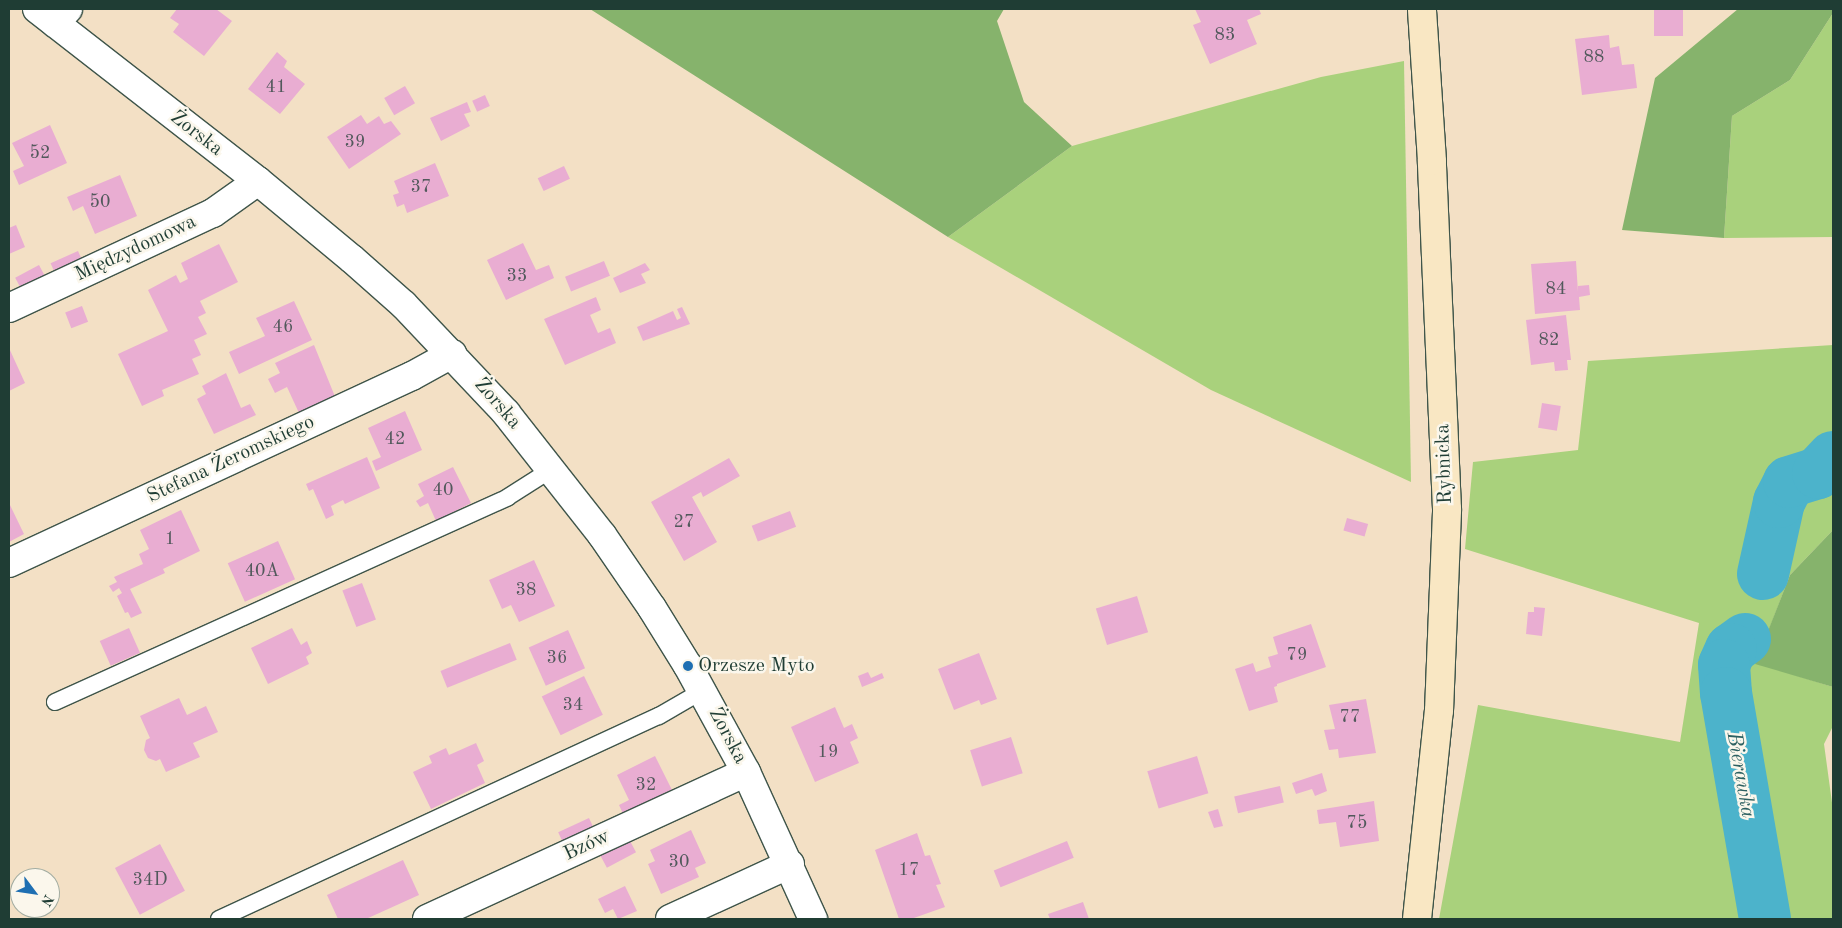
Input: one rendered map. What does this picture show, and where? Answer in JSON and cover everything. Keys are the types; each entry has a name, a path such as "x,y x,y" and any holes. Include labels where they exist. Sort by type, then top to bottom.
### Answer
{"main road":[{"name":"Rybnicka","path":"1417,919 1439,711 1447,509 1432,171 1422,9"}],"street":[{"name":"Żorska","path":"53,13 352,259 404,305 452,354 552,469 602,535 647,600 702,690 746,772 790,864 813,919"},
{"name":"Międzydomowa","path":"9,308 213,214 258,182"},
{"name":"Stefana Żeromskiego","path":"9,563 403,380 452,354"},
{"name":"Bzów","path":"428,919 746,772"},
{"path":"670,919 790,864"}],"lane":[{"path":"56,702 508,497 552,469"},
{"path":"219,919 659,716 702,690"}],"green space":[{"path":"590,9 1004,9 997,21 1024,102 1072,146 948,237"},
{"path":"1738,9 1833,9 1833,13 1790,80 1732,116 1724,238 1622,230 1655,78"},
{"path":"1833,13 1833,237 1724,238 1732,116 1790,80"},
{"path":"1404,61 1411,482 1211,390 948,237 1072,146 1321,77"},
{"path":"1833,345 1833,530 1790,575 1756,663 1833,687 1833,726 1824,744 1833,810 1833,919 1439,919 1478,705 1680,742 1699,623 1465,549 1473,462 1578,450 1588,361"},
{"path":"1833,530 1833,687 1755,664 1790,575"}],"building":[{"path":"177,9 216,9 232,21 204,56 173,32 179,24 170,18"},
{"path":"1195,9 1259,9 1261,14 1247,20 1257,44 1210,64 1193,25 1201,22"},
{"path":"1654,9 1683,9 1683,36 1654,36"},
{"path":"1609,35 1610,48 1619,46 1622,65 1634,64 1637,88 1582,95 1575,39"},
{"path":"277,52 287,61 284,67 305,84 280,114 248,89"},
{"path":"405,86 415,103 394,115 384,98"},
{"path":"485,95 490,106 477,112 472,101"},
{"path":"467,102 471,112 464,114 470,126 441,141 430,118"},
{"path":"361,115 367,124 379,116 384,124 391,121 401,134 349,169 327,137"},
{"path":"50,125 67,163 19,185 13,171 24,166 12,143"},
{"path":"435,163 449,196 407,213 404,204 397,207 393,195 399,193 394,181"},
{"path":"564,166 570,179 544,191 538,178"},
{"path":"120,175 137,216 95,234 83,206 73,211 67,197"},
{"path":"16,225 25,247 9,254 9,228"},
{"path":"523,243 536,270 549,265 554,278 506,300 487,260"},
{"path":"219,244 238,282 200,301 206,313 198,317 207,334 194,340 201,355 192,359 199,374 162,390 164,396 142,406 118,354 168,331 148,290 176,275 180,283 188,279 181,263"},
{"path":"78,251 85,267 58,279 51,263"},
{"path":"604,261 610,276 571,292 565,277"},
{"path":"1576,261 1578,292 1578,286 1589,285 1590,295 1579,297 1580,310 1535,314 1531,264"},
{"path":"645,263 650,270 641,274 646,283 620,293 613,278"},
{"path":"39,265 48,282 24,294 15,278"},
{"path":"596,297 601,310 590,315 598,333 610,328 616,343 565,365 544,319"},
{"path":"294,301 312,340 239,374 229,352 265,336 256,318"},
{"path":"82,306 88,322 71,328 65,312"},
{"path":"682,307 690,324 643,341 637,327 673,311 677,320 681,318 677,309"},
{"path":"1566,315 1571,360 1567,360 1568,370 1555,371 1554,362 1531,365 1526,320"},
{"path":"314,345 336,399 299,413 287,387 275,393 268,379 280,373 275,363"},
{"path":"9,348 25,383 9,391"},
{"path":"226,373 241,408 250,404 256,415 214,434 197,399 206,394 202,386"},
{"path":"1542,403 1561,406 1557,431 1538,428"},
{"path":"405,411 422,450 376,471 372,461 381,457 368,428"},
{"path":"367,457 380,488 345,504 343,500 331,506 334,515 326,519 313,489 309,491 306,484"},
{"path":"729,458 740,476 703,497 701,492 692,497 717,542 684,561 651,502"},
{"path":"453,467 471,503 436,521 428,503 420,507 416,501 424,496 418,484"},
{"path":"9,503 24,534 9,542"},
{"path":"181,510 200,551 163,569 165,573 130,589 142,613 131,618 128,612 125,613 117,596 122,593 119,588 113,592 109,586 117,582 114,577 143,564 139,554 149,549 140,530"},
{"path":"790,511 796,527 758,542 752,526"},
{"path":"1347,518 1368,524 1365,537 1343,530"},
{"path":"278,541 295,579 245,602 228,563"},
{"path":"534,560 555,606 519,622 511,605 502,609 489,580"},
{"path":"362,583 376,619 356,627 342,591"},
{"path":"1137,596 1148,632 1107,645 1096,609"},
{"path":"1534,607 1545,608 1542,636 1526,634 1528,612 1534,612"},
{"path":"1311,624 1326,667 1277,684 1274,687 1278,702 1249,711 1235,669 1253,663 1256,672 1271,667 1268,657 1278,654 1273,637"},
{"path":"129,628 140,653 111,666 100,641"},
{"path":"292,628 301,645 307,641 312,653 306,657 309,664 268,684 251,648"},
{"path":"568,630 585,668 546,686 529,647"},
{"path":"510,643 517,660 447,688 440,671"},
{"path":"979,653 997,699 981,705 979,700 954,710 938,669"},
{"path":"868,672 871,678 882,673 884,678 862,687 858,676"},
{"path":"584,676 603,715 561,735 542,697"},
{"path":"179,698 187,715 206,706 218,732 193,743 200,757 166,772 160,759 156,761 148,758 144,750 146,740 150,738 140,716"},
{"path":"1366,699 1376,753 1339,758 1338,749 1329,750 1324,730 1335,729 1329,705"},
{"path":"835,707 844,728 852,724 858,738 850,742 859,763 815,782 791,727"},
{"path":"1011,737 1023,773 982,786 970,750"},
{"path":"476,743 484,761 477,765 485,783 431,809 413,772 432,763 429,756 446,748 449,755"},
{"path":"655,756 675,796 626,820 619,805 629,800 617,775"},
{"path":"1197,756 1208,793 1159,808 1147,771"},
{"path":"1322,773 1327,791 1315,796 1312,789 1296,794 1292,783"},
{"path":"1280,786 1284,803 1238,813 1234,797"},
{"path":"1374,801 1379,841 1340,847 1336,822 1319,824 1317,810"},
{"path":"1218,809 1223,826 1214,828 1208,812"},
{"path":"589,818 597,835 566,850 558,832"},
{"path":"691,830 706,863 695,868 699,877 661,894 648,864 655,861 650,850"},
{"path":"917,833 925,856 930,855 941,884 936,885 945,907 911,919 899,919 875,850"},
{"path":"629,839 636,852 607,868 600,854"},
{"path":"1067,841 1074,858 1000,887 994,871"},
{"path":"160,844 185,891 140,915 115,868"},
{"path":"403,860 419,895 366,919 338,919 327,895"},
{"path":"625,886 637,911 618,919 613,909 605,913 598,899"},
{"path":"1083,902 1089,919 1050,919 1048,914"}],"waterway":[{"name":"Bierawka","path":"1763,574 1779,502 1789,482 1818,473 1833,457"},
{"name":"Bierawka","path":"1745,639 1731,649 1724,665 1726,693 1765,919"}],"place":[{"name":"Orzesze Myto","path":"688,666"}]}
